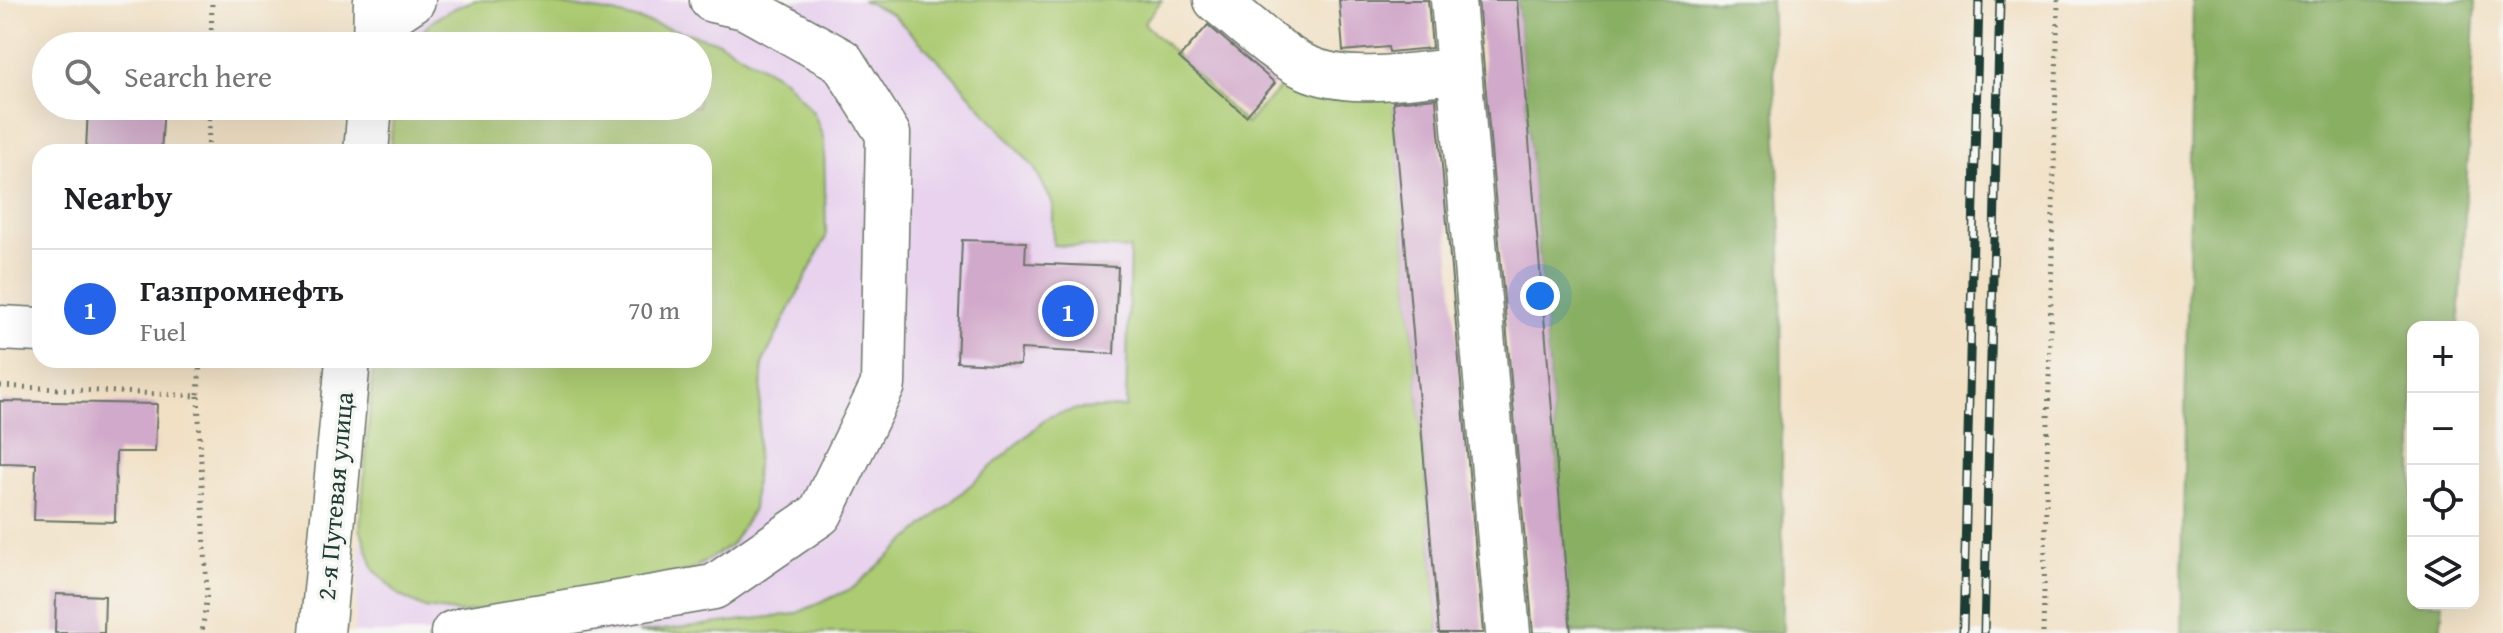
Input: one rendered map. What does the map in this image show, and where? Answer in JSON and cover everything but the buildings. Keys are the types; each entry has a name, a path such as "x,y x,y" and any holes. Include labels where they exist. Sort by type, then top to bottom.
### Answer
{"street":[{"path":"376,23 413,0"},
{"path":"453,633 714,587 820,514 883,385 888,134 842,61 745,7 712,0"},
{"path":"1216,0 1290,58 1326,74 1364,78 1459,71"},
{"path":"1453,0 1508,633"},
{"path":"367,144 369,120"},
{"path":"0,328 32,330"},
{"name":"2-я Путевая улица","path":"322,633 347,368"}],"path":[{"path":"211,32 212,0"},
{"path":"2043,633 2058,0"},
{"path":"208,144 209,120"},
{"path":"200,368 198,396 207,593 202,633"},
{"path":"0,386 198,396"}],"shaded area":[{"path":"405,0 862,0 892,14 949,71 1035,169 1053,204 1130,249 1126,408 1077,409 1048,417 853,588 795,614 637,633 354,633 373,368 712,368 712,144 391,144 393,120 712,120 712,32 402,32"}],"green space":[{"path":"476,0 529,0 614,13 683,32 422,32 439,17"},
{"path":"862,0 1162,0 1144,23 1246,124 1284,83 1309,90 1430,90 1443,97 1441,104 1394,109 1439,633 637,633 795,614 853,588 1048,417 1077,409 1126,407 1130,249 1053,245 1053,204 1035,169 949,71 892,14"},
{"path":"1517,0 1771,0 1781,232 1783,633 1571,633"},
{"path":"2193,0 2476,0 2459,321 2407,321 2407,609 2442,609 2440,633 2181,633"},
{"path":"712,40 784,79 814,113 824,140 826,237 763,362 753,510 731,545 690,571 463,613 425,608 400,596 374,570 360,528 373,368 712,368 712,144 391,144 393,120 712,120"}],"railway":[{"path":"1963,633 1979,0"},
{"path":"1984,633 2000,0"}],"place":[{"name":"Газпромнефть","path":"1068,311"}]}
